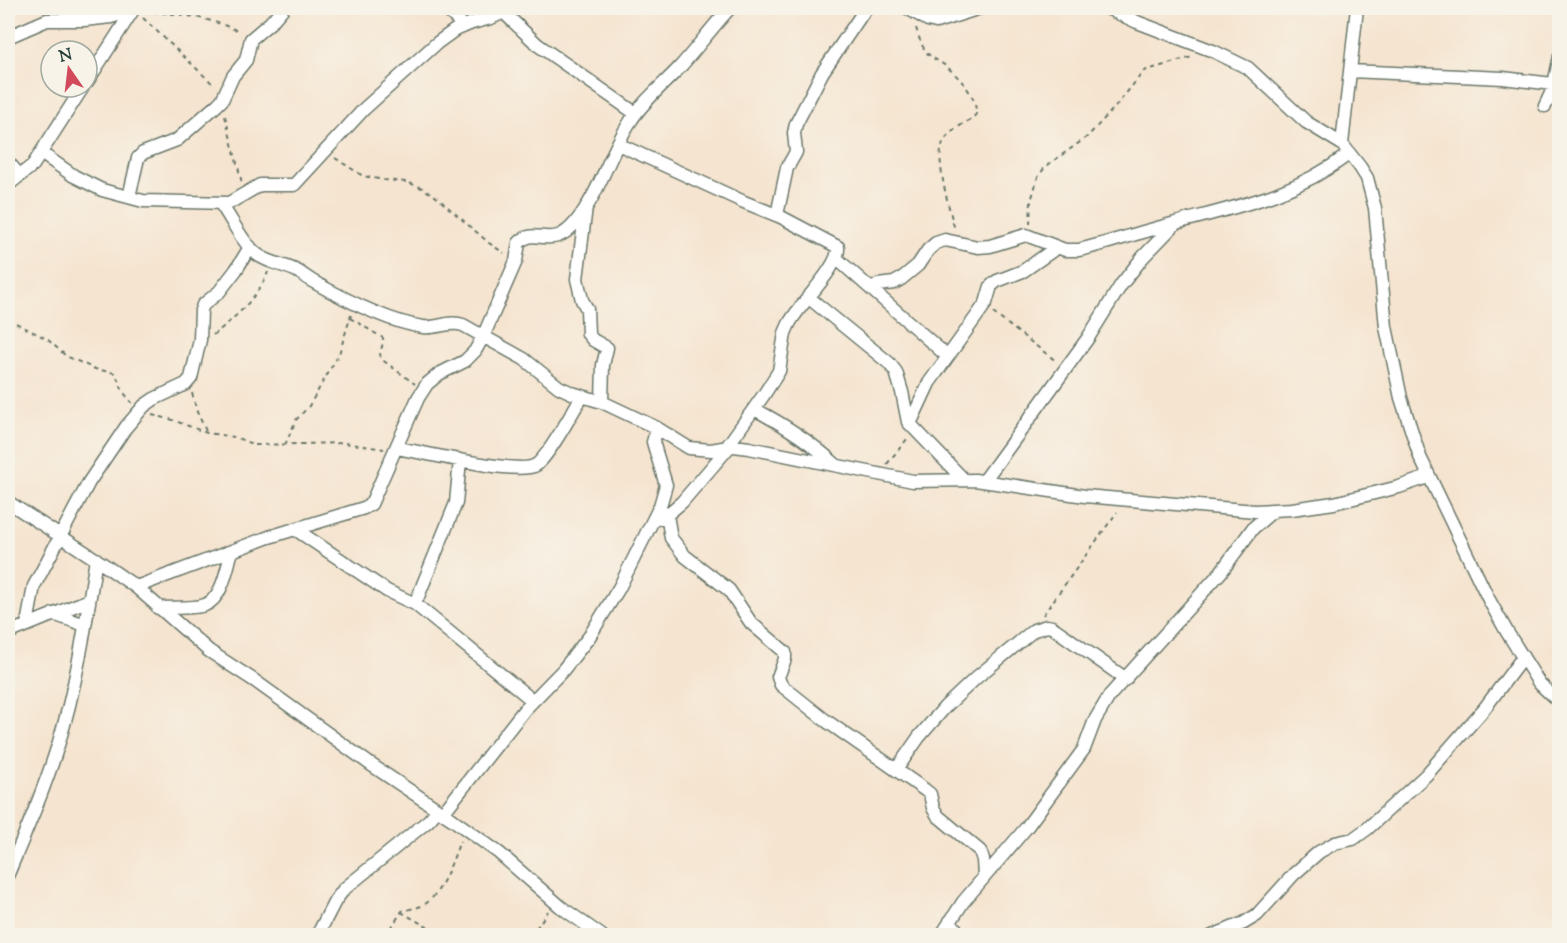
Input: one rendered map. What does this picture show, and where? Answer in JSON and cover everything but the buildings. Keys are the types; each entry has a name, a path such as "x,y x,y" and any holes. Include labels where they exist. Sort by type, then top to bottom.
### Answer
{"street":[{"path":"129,197 138,158 142,153 177,140 223,97 233,76 246,60 251,39 283,8"},
{"path":"445,8 461,25"},
{"path":"457,8 461,25"},
{"path":"136,587 232,551 371,504 427,384 439,374 470,356 483,338 516,261 519,243 533,235 544,239 558,237 572,226 586,207 635,113 682,65 730,8"},
{"path":"777,215 787,168 796,152 794,133 796,124 822,73 866,8"},
{"path":"907,8 936,22 980,8"},
{"path":"1107,8 1213,51 1248,68 1305,122 1346,149 1366,178 1375,208 1386,327 1401,398 1420,457 1489,600 1539,683 1560,703"},
{"path":"872,289 878,285 894,283 901,279 918,265 928,250 939,241 945,240 978,247 990,246 1021,235 1029,236 1056,248 1079,250 1177,222 1225,212 1302,185 1321,174 1346,149 1350,71 1357,8"},
{"path":"8,37 47,20 111,17 133,9"},
{"path":"99,63 133,9"},
{"path":"41,153 75,176 102,189 143,201 220,203 234,201 260,185 294,185 384,90 437,43 461,25 505,9 538,45 635,113"},
{"path":"1545,106 1554,84 1560,56"},
{"path":"1350,71 1503,78 1554,84"},
{"path":"8,185 33,165 75,99"},
{"path":"618,144 777,215 836,244 839,249 836,258 789,324 785,333 779,370 754,409 728,447 682,502 648,532"},
{"path":"8,162 20,176"},
{"path":"220,203 258,255 298,272 355,303 392,318 423,327 459,323 524,359 559,387 602,402 657,428 688,448 711,450 728,447 749,448 914,481 984,481 1042,491 1255,511 1334,503 1399,487 1428,477"},
{"path":"586,207 576,274 582,300 587,309 588,334 595,342 607,348 603,364 602,402"},
{"path":"984,481 1066,368 1121,285 1143,257 1177,222"},
{"path":"27,624 34,586 89,482 126,427 140,411 154,399 188,382 194,372 203,305 225,285 250,247"},
{"path":"913,427 923,394 947,356 984,306 991,286 996,281 1023,271 1056,248"},
{"path":"836,258 947,356"},
{"path":"808,297 889,363 896,372 908,422 964,480"},
{"path":"396,449 525,469 536,465 541,460 582,396"},
{"path":"754,409 786,425 813,444 836,465"},
{"path":"317,936 335,901 344,890 441,811 532,700 563,670 589,637 619,588 660,506 666,485 653,442 657,428"},
{"path":"416,604 456,503 460,460"},
{"path":"8,502 136,587 209,651 499,852 594,933"},
{"path":"941,936 984,876 1016,841 1084,749 1110,695 1221,572 1253,528 1274,510"},
{"path":"667,515 671,538 685,556 729,590 751,622 785,652 778,677 782,685 825,720 930,794 934,811 980,851 984,876"},
{"path":"295,529 368,579 416,604 532,700"},
{"path":"158,608 205,605 213,599 221,585 232,551"},
{"path":"8,874 32,817 59,742 75,682 96,559"},
{"path":"8,633 89,600"},
{"path":"53,614 85,625"},
{"path":"896,770 945,706 1034,630 1047,626 1052,627 1125,679"},
{"path":"1212,936 1257,915 1294,874 1319,852 1335,843 1353,839 1367,830 1426,775 1485,709 1523,657"},
{"path":"950,921 961,936"}],"path":[{"path":"907,8 923,48 958,78 976,105 976,114 973,118 948,135 942,145 942,174 957,242"},
{"path":"246,194 234,158 223,97 135,12 181,13 219,24 251,39"},
{"path":"1029,236 1031,201 1038,177 1045,167 1087,136 1116,106 1144,71 1213,51"},
{"path":"326,151 363,176 407,182 422,188 434,195 489,243 516,261"},
{"path":"199,345 223,327 252,298 264,281 272,261"},
{"path":"285,445 296,420 309,406 339,354 355,303"},
{"path":"984,306 1066,368"},
{"path":"351,318 380,335 384,340 381,359 423,390"},
{"path":"8,319 47,339 66,356 95,369 115,373 124,393 140,411 207,433 235,437 254,445 345,443 396,449"},
{"path":"188,382 197,412 207,433"},
{"path":"878,475 913,427"},
{"path":"1034,630 1053,599 1084,560 1125,500"},
{"path":"386,936 401,912 423,905 431,899 446,874 465,828"},
{"path":"531,936 554,901"},
{"path":"401,912 443,936"},
{"path":"154,936 175,936"}]}
